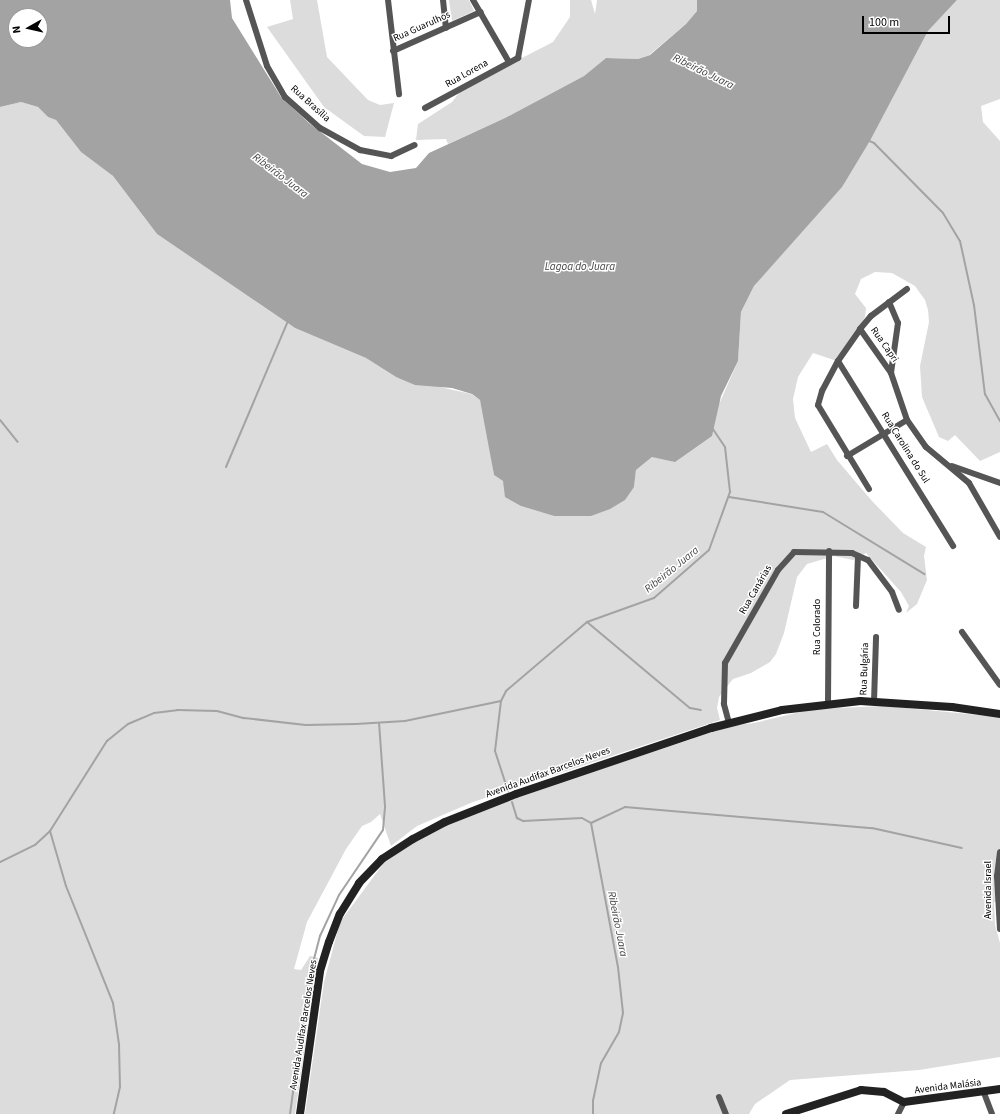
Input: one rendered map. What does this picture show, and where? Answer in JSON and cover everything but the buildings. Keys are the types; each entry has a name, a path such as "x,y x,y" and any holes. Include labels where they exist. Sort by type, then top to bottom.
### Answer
{"main road":[{"name":"Avenida Audifax Barcelos Neves","path":"300,1114 320,971 329,942 349,899 382,860 445,822 516,794 729,723 782,710 828,703 874,702 952,707 1000,714"},
{"name":"Avenida Malásia","path":"786,1114 861,1090 884,1092 904,1102 984,1093 1000,1089"}],"street":[{"name":"Rua Brasília","path":"246,0 267,66 277,85 285,97 320,128 360,150 391,156 416,145"},
{"path":"388,0 399,94"},
{"path":"443,0 446,28"},
{"path":"473,0 509,62"},
{"name":"Rua Lorena","path":"425,108 518,58 529,0"},
{"name":"Rua Guarulhos","path":"394,51 481,12"},
{"path":"869,488 847,456 818,405 822,391 838,361 860,328 871,316 907,288"},
{"path":"889,302 898,323 891,373 907,420 926,447 951,465 969,483 1000,537"},
{"name":"Rua Capri","path":"860,328 891,373"},
{"name":"Rua Carolina do Sul","path":"838,361 885,434 953,546"},
{"path":"847,456 907,420"},
{"path":"951,465 1000,483"},
{"name":"Rua Canárias","path":"729,723 724,704 725,663 778,570 794,552 829,551 858,556 868,560 892,592 899,610"},
{"name":"Rua Colorado","path":"828,703 829,551"},
{"path":"856,606 858,556"},
{"path":"962,632 1000,685"},
{"name":"Rua Bulgária","path":"874,702 876,637"},
{"name":"Avenida Israel","path":"1000,852 997,876 1000,929"},
{"path":"984,1093 992,1114"},
{"path":"719,1097 726,1114"},
{"path":"898,1114 904,1102"}],"shaded area":[{"path":"290,0 317,0 327,57 368,100 380,105 394,103 385,137 364,136 324,107 267,27 293,19"},
{"path":"449,0 469,0 474,11 452,21"},
{"path":"570,0 591,0 595,14 597,0 697,0 697,11 686,24 649,55 638,59 606,58 584,76 505,118 448,144 446,139 416,140 418,124 452,102 462,89 553,42 570,17"},
{"path":"957,0 1000,0 1000,99 981,106 983,122 1000,141 1000,452 980,461 955,435 948,441 939,437 922,397 920,366 929,322 928,310 925,300 915,286 892,273 875,272 861,279 855,294 866,308 865,317 837,361 813,353 798,377 793,399 795,418 811,452 827,444 837,460 872,501 903,533 926,547 924,556 927,580 917,604 906,613 909,606 901,592 866,553 853,560 834,556 807,564 797,577 784,633 776,654 770,662 751,673 733,679 719,697 717,708 720,720 473,802 417,826 391,846 380,814 371,822 362,826 346,849 307,922 294,969 301,970 310,956 318,958 295,1114 0,1114 0,107 21,102 38,107 48,117 56,120 81,152 113,176 157,234 295,328 366,358 396,377 471,394 480,400 484,414 494,475 503,481 521,506 554,516 591,516 634,487 636,470 720,402 738,361 741,312 754,286 871,139 928,31"},
{"path":"884,706 1000,717 1000,902 994,902 995,925 1000,943 1000,1057 919,1070 790,1080 755,1104 749,1114 305,1114 324,982 340,922 383,864 422,833 476,810 692,739 711,728 754,723 813,709"}],"water":[{"name":"Lagoa do Juara","path":"0,0 230,0 232,18 281,97 309,123 362,164 390,172 416,168 429,153 505,118 584,76 606,58 638,59 650,55 686,24 697,11 697,0 957,0 928,31 871,139 842,187 754,286 741,312 738,361 721,396 712,436 675,462 652,457 636,470 634,487 625,500 610,509 591,516 554,516 521,506 505,497 503,481 494,475 480,400 472,394 452,388 415,385 396,377 366,358 295,328 157,234 113,176 81,152 56,120 48,117 38,107 21,102 0,107"}],"waterway":[{"path":"867,140 874,143 943,213 960,241 974,305 985,394 1000,421"},
{"path":"226,467 288,321"},
{"path":"0,420 18,442"},
{"name":"Ribeirão Juara","path":"508,791 495,751 501,701 506,691 587,622 654,598 709,550 730,492 725,447 713,429"},
{"path":"729,497 823,512 924,574"},
{"path":"587,622 690,708 701,710"},
{"path":"0,862 35,845 50,831 107,741 128,724 154,713 177,710 217,711 244,718 306,725 356,724 405,721 501,701"},
{"path":"290,1114 308,982 320,936 339,895 383,830 385,806 379,723"},
{"name":"Ribeirão Juara","path":"512,802 517,818 523,821 582,818 591,823 618,967 623,1013 619,1032 601,1063 593,1100 593,1114"},
{"path":"591,823 625,807 872,828 962,848"},
{"path":"50,831 66,886 113,1003 119,1044 120,1087 114,1114"}]}
